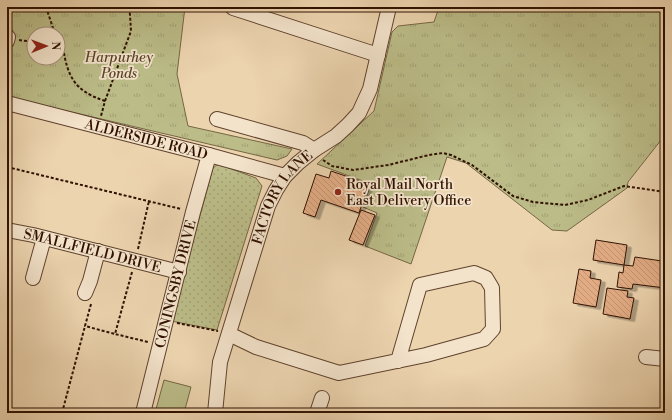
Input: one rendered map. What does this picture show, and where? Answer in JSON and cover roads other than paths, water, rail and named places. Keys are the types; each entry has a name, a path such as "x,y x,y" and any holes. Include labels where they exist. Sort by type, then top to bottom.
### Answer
{"street":[{"name":"FACTORY LANE","path":"215,413 220,362 225,333 268,206 285,176 314,150 336,136 359,113 370,89 389,7"},
{"path":"233,8 378,55"},
{"name":"ALDERSIDE ROAD","path":"7,103 285,176"},
{"path":"217,119 303,143 314,150"},
{"name":"CONINGSBY DRIVE","path":"144,413 162,355 167,320 193,212 209,155"},
{"name":"SMALLFIELD DRIVE","path":"7,230 135,260 179,272"},
{"path":"34,278 44,238"},
{"path":"84,293 90,281 98,251"},
{"path":"225,333 256,347 339,373 398,361 484,339 493,329 492,288 486,278 474,273 420,285 398,361"},
{"path":"646,357 665,359"},
{"path":"317,413 322,398"}],"place":[{"name":"Royal Mail North East Delivery Office","path":"338,192"}],"park label":[{"name":"Harpurhey Ponds","path":"119,66"}]}
